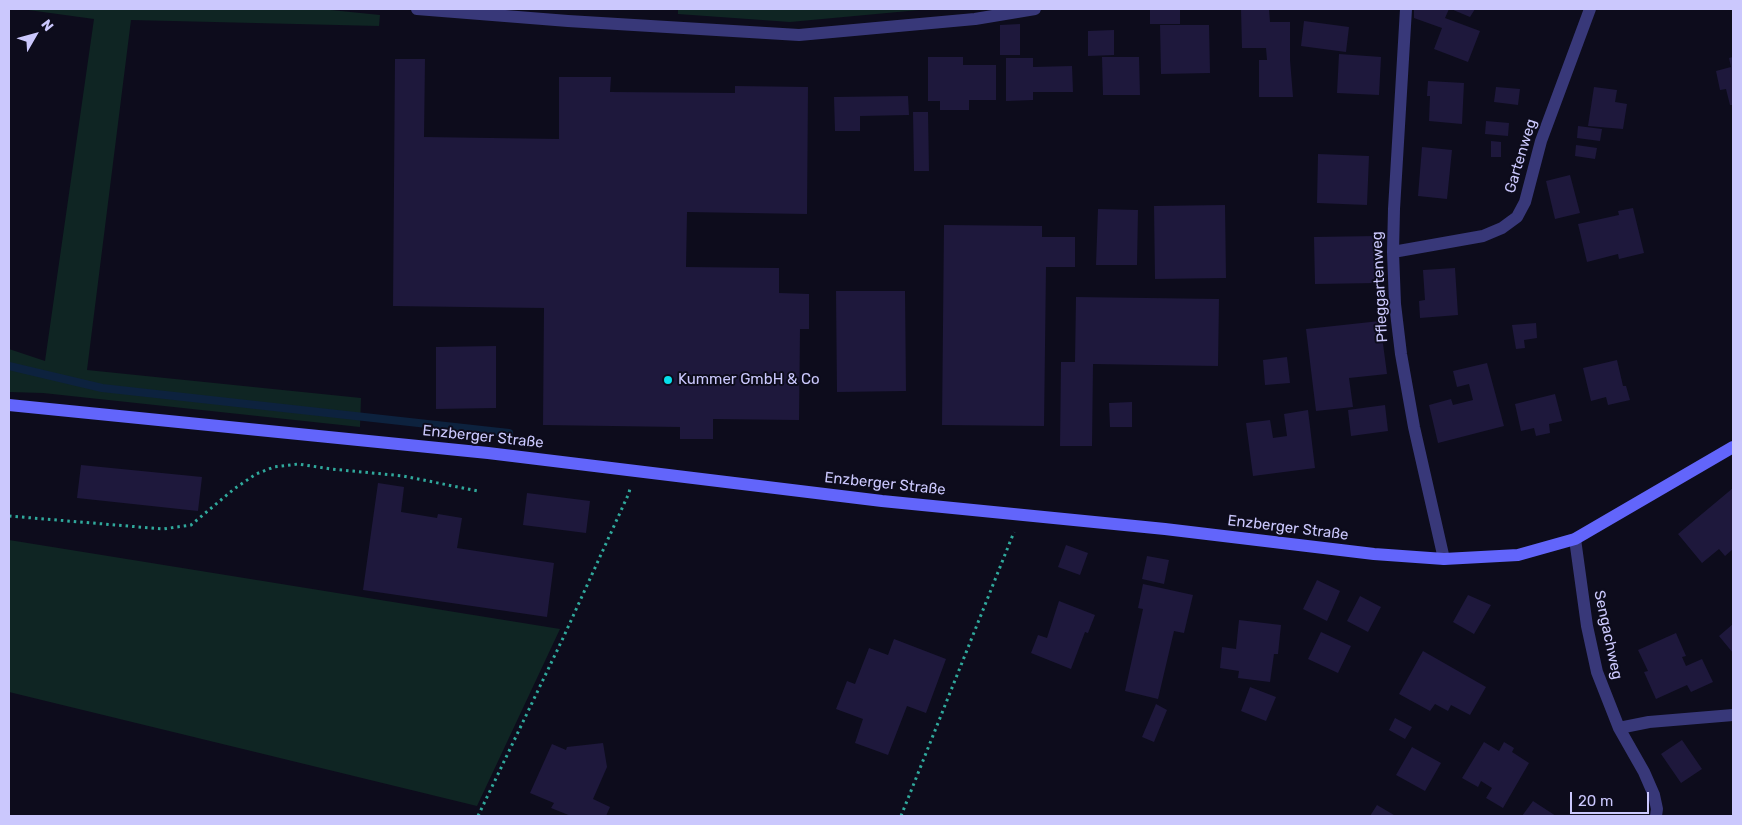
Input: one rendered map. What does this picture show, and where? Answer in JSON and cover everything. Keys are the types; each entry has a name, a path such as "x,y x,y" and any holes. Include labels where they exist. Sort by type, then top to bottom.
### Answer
{"main road":[{"name":"Enzberger Straße","path":"9,405 488,453 882,501 1165,529 1374,554 1444,560 1518,555 1575,539 1733,447"}],"street":[{"path":"417,9 568,21 799,35 975,19 1035,9"},
{"name":"Pfleggartenweg","path":"1406,9 1392,252 1395,304 1401,354 1414,428 1444,560"},
{"name":"Gartenweg","path":"1392,252 1483,236 1502,228 1517,216 1525,202 1541,141 1590,9"},
{"name":"Sengachweg","path":"1575,539 1597,672 1619,728 1644,772 1654,795 1657,809 1656,816"},
{"path":"1619,728 1649,722 1733,715"},
{"path":"1654,795 1665,816"}],"path":[{"path":"9,516 163,529 191,525 234,489 256,474 274,467 298,464 403,476 478,491"},
{"path":"478,816 629,493 631,470"},
{"path":"901,816 1020,515"}],"green space":[{"path":"21,9 321,9 380,15 379,26 131,20 87,370 361,398 360,427 43,393 9,392 9,349 45,361 94,19"},
{"path":"678,9 930,9 790,22 678,14"},
{"path":"9,540 560,629 477,806 9,692"}],"building":[{"path":"1150,9 1180,9 1180,24 1150,24"},
{"path":"1241,9 1269,9 1270,22 1290,22 1290,60 1293,97 1259,97 1259,60 1267,60 1266,48 1242,48"},
{"path":"1414,9 1449,9 1445,18 1480,31 1468,62 1434,49 1442,28 1414,18"},
{"path":"1451,9 1475,9 1470,17"},
{"path":"1304,21 1349,27 1346,52 1301,46"},
{"path":"1020,24 1020,55 1000,55 1000,25"},
{"path":"1160,25 1209,25 1210,73 1161,74"},
{"path":"1114,30 1114,55 1088,56 1088,31"},
{"path":"1339,54 1381,57 1379,95 1337,93"},
{"path":"928,57 963,57 963,65 996,65 996,100 969,100 969,110 940,110 940,101 928,101"},
{"path":"1102,57 1139,57 1140,95 1103,95"},
{"path":"1733,57 1733,105 1730,105 1726,89 1720,90 1716,71 1731,67 1729,58"},
{"path":"1006,58 1033,58 1033,67 1072,66 1073,92 1033,92 1033,100 1006,101"},
{"path":"395,59 425,59 424,137 559,139 559,77 611,77 610,92 735,93 735,86 808,87 807,214 687,212 686,267 779,268 779,293 809,294 809,329 800,329 799,420 713,419 713,439 680,439 680,427 543,425 544,308 393,306"},
{"path":"1428,81 1464,83 1462,124 1429,121 1430,96 1427,96"},
{"path":"1496,87 1520,89 1518,105 1494,102"},
{"path":"1594,87 1617,90 1615,102 1627,104 1623,129 1588,126"},
{"path":"908,96 909,115 860,116 860,131 835,131 834,97"},
{"path":"913,112 928,112 929,171 914,171"},
{"path":"1486,121 1509,123 1508,136 1485,134"},
{"path":"1578,126 1602,129 1600,141 1577,138"},
{"path":"1491,141 1501,142 1501,157 1491,157"},
{"path":"1576,145 1597,148 1595,159 1575,156"},
{"path":"1422,147 1452,150 1447,199 1418,196"},
{"path":"1318,154 1369,156 1367,205 1317,203"},
{"path":"1570,175 1580,213 1555,219 1546,181"},
{"path":"1225,205 1226,278 1155,279 1154,206"},
{"path":"1633,208 1644,253 1619,259 1618,254 1587,262 1578,224 1619,215 1618,211"},
{"path":"1098,209 1138,210 1137,265 1096,265"},
{"path":"944,225 1042,226 1042,237 1075,237 1075,267 1046,267 1044,426 942,425"},
{"path":"1377,236 1377,283 1315,284 1314,237"},
{"path":"1455,268 1458,315 1420,318 1419,301 1425,300 1423,270"},
{"path":"836,291 905,291 906,391 837,392"},
{"path":"1076,297 1219,299 1218,366 1093,364 1092,446 1060,446 1061,362 1075,362"},
{"path":"1380,321 1387,374 1349,378 1353,407 1316,411 1306,329"},
{"path":"1536,323 1537,338 1524,340 1525,348 1516,349 1512,325"},
{"path":"496,346 496,408 436,409 436,347"},
{"path":"1287,357 1290,383 1265,385 1263,360"},
{"path":"1617,360 1623,386 1626,386 1630,400 1608,405 1606,397 1591,401 1583,368"},
{"path":"1487,363 1504,426 1438,443 1429,405 1451,399 1453,405 1473,400 1469,384 1457,387 1453,371"},
{"path":"1555,394 1562,421 1549,424 1550,433 1536,436 1534,428 1521,431 1515,404"},
{"path":"1132,402 1132,427 1110,427 1109,403"},
{"path":"1385,405 1388,431 1351,436 1348,410"},
{"path":"1308,410 1315,468 1253,476 1246,423 1270,420 1273,438 1287,436 1284,414"},
{"path":"81,465 202,477 198,511 77,498"},
{"path":"378,483 404,487 401,512 437,518 438,514 462,518 457,548 554,563 547,617 363,590"},
{"path":"1733,488 1733,549 1725,556 1719,549 1702,563 1678,534"},
{"path":"527,493 590,501 586,533 523,525"},
{"path":"1066,545 1088,553 1080,575 1058,567"},
{"path":"1147,556 1169,560 1164,584 1142,579"},
{"path":"1317,580 1340,591 1327,621 1303,609"},
{"path":"1143,584 1193,595 1184,633 1174,631 1158,699 1125,691 1143,609 1138,608"},
{"path":"1468,595 1491,605 1474,634 1453,622"},
{"path":"1360,596 1381,607 1368,632 1347,621"},
{"path":"1059,601 1095,615 1088,633 1085,632 1071,669 1031,653 1038,635 1047,638"},
{"path":"1239,620 1281,625 1278,654 1274,654 1270,682 1238,678 1239,671 1220,668 1222,647 1236,649"},
{"path":"1733,624 1733,653 1719,636"},
{"path":"1321,632 1351,646 1338,673 1308,659"},
{"path":"1676,633 1686,656 1682,657 1686,666 1702,659 1713,682 1691,692 1687,685 1656,699 1644,672 1648,671 1638,650"},
{"path":"894,639 946,659 926,713 907,706 888,755 855,743 863,719 836,709 847,681 855,684 869,648 888,655"},
{"path":"1423,651 1486,687 1470,715 1451,705 1448,711 1435,704 1430,711 1399,694"},
{"path":"1250,687 1276,697 1266,721 1241,711"},
{"path":"1156,704 1167,710 1154,742 1142,737"},
{"path":"1395,718 1412,727 1405,739 1389,730"},
{"path":"1682,740 1702,769 1681,783 1661,754"},
{"path":"1484,742 1499,751 1504,742 1514,748 1512,752 1529,763 1503,808 1486,798 1492,788 1481,781 1478,787 1462,778"},
{"path":"603,743 607,767 593,799 610,807 606,816 571,816 551,808 554,803 530,793 552,744 566,750 567,747"},
{"path":"1412,747 1441,763 1425,791 1396,775"},
{"path":"1533,801 1556,816 1522,816"},
{"path":"1377,805 1394,815 1370,816"}],"waterway":[{"path":"9,366 102,388 509,433"}],"place":[{"name":"Kummer GmbH & Co","path":"668,380"}]}
